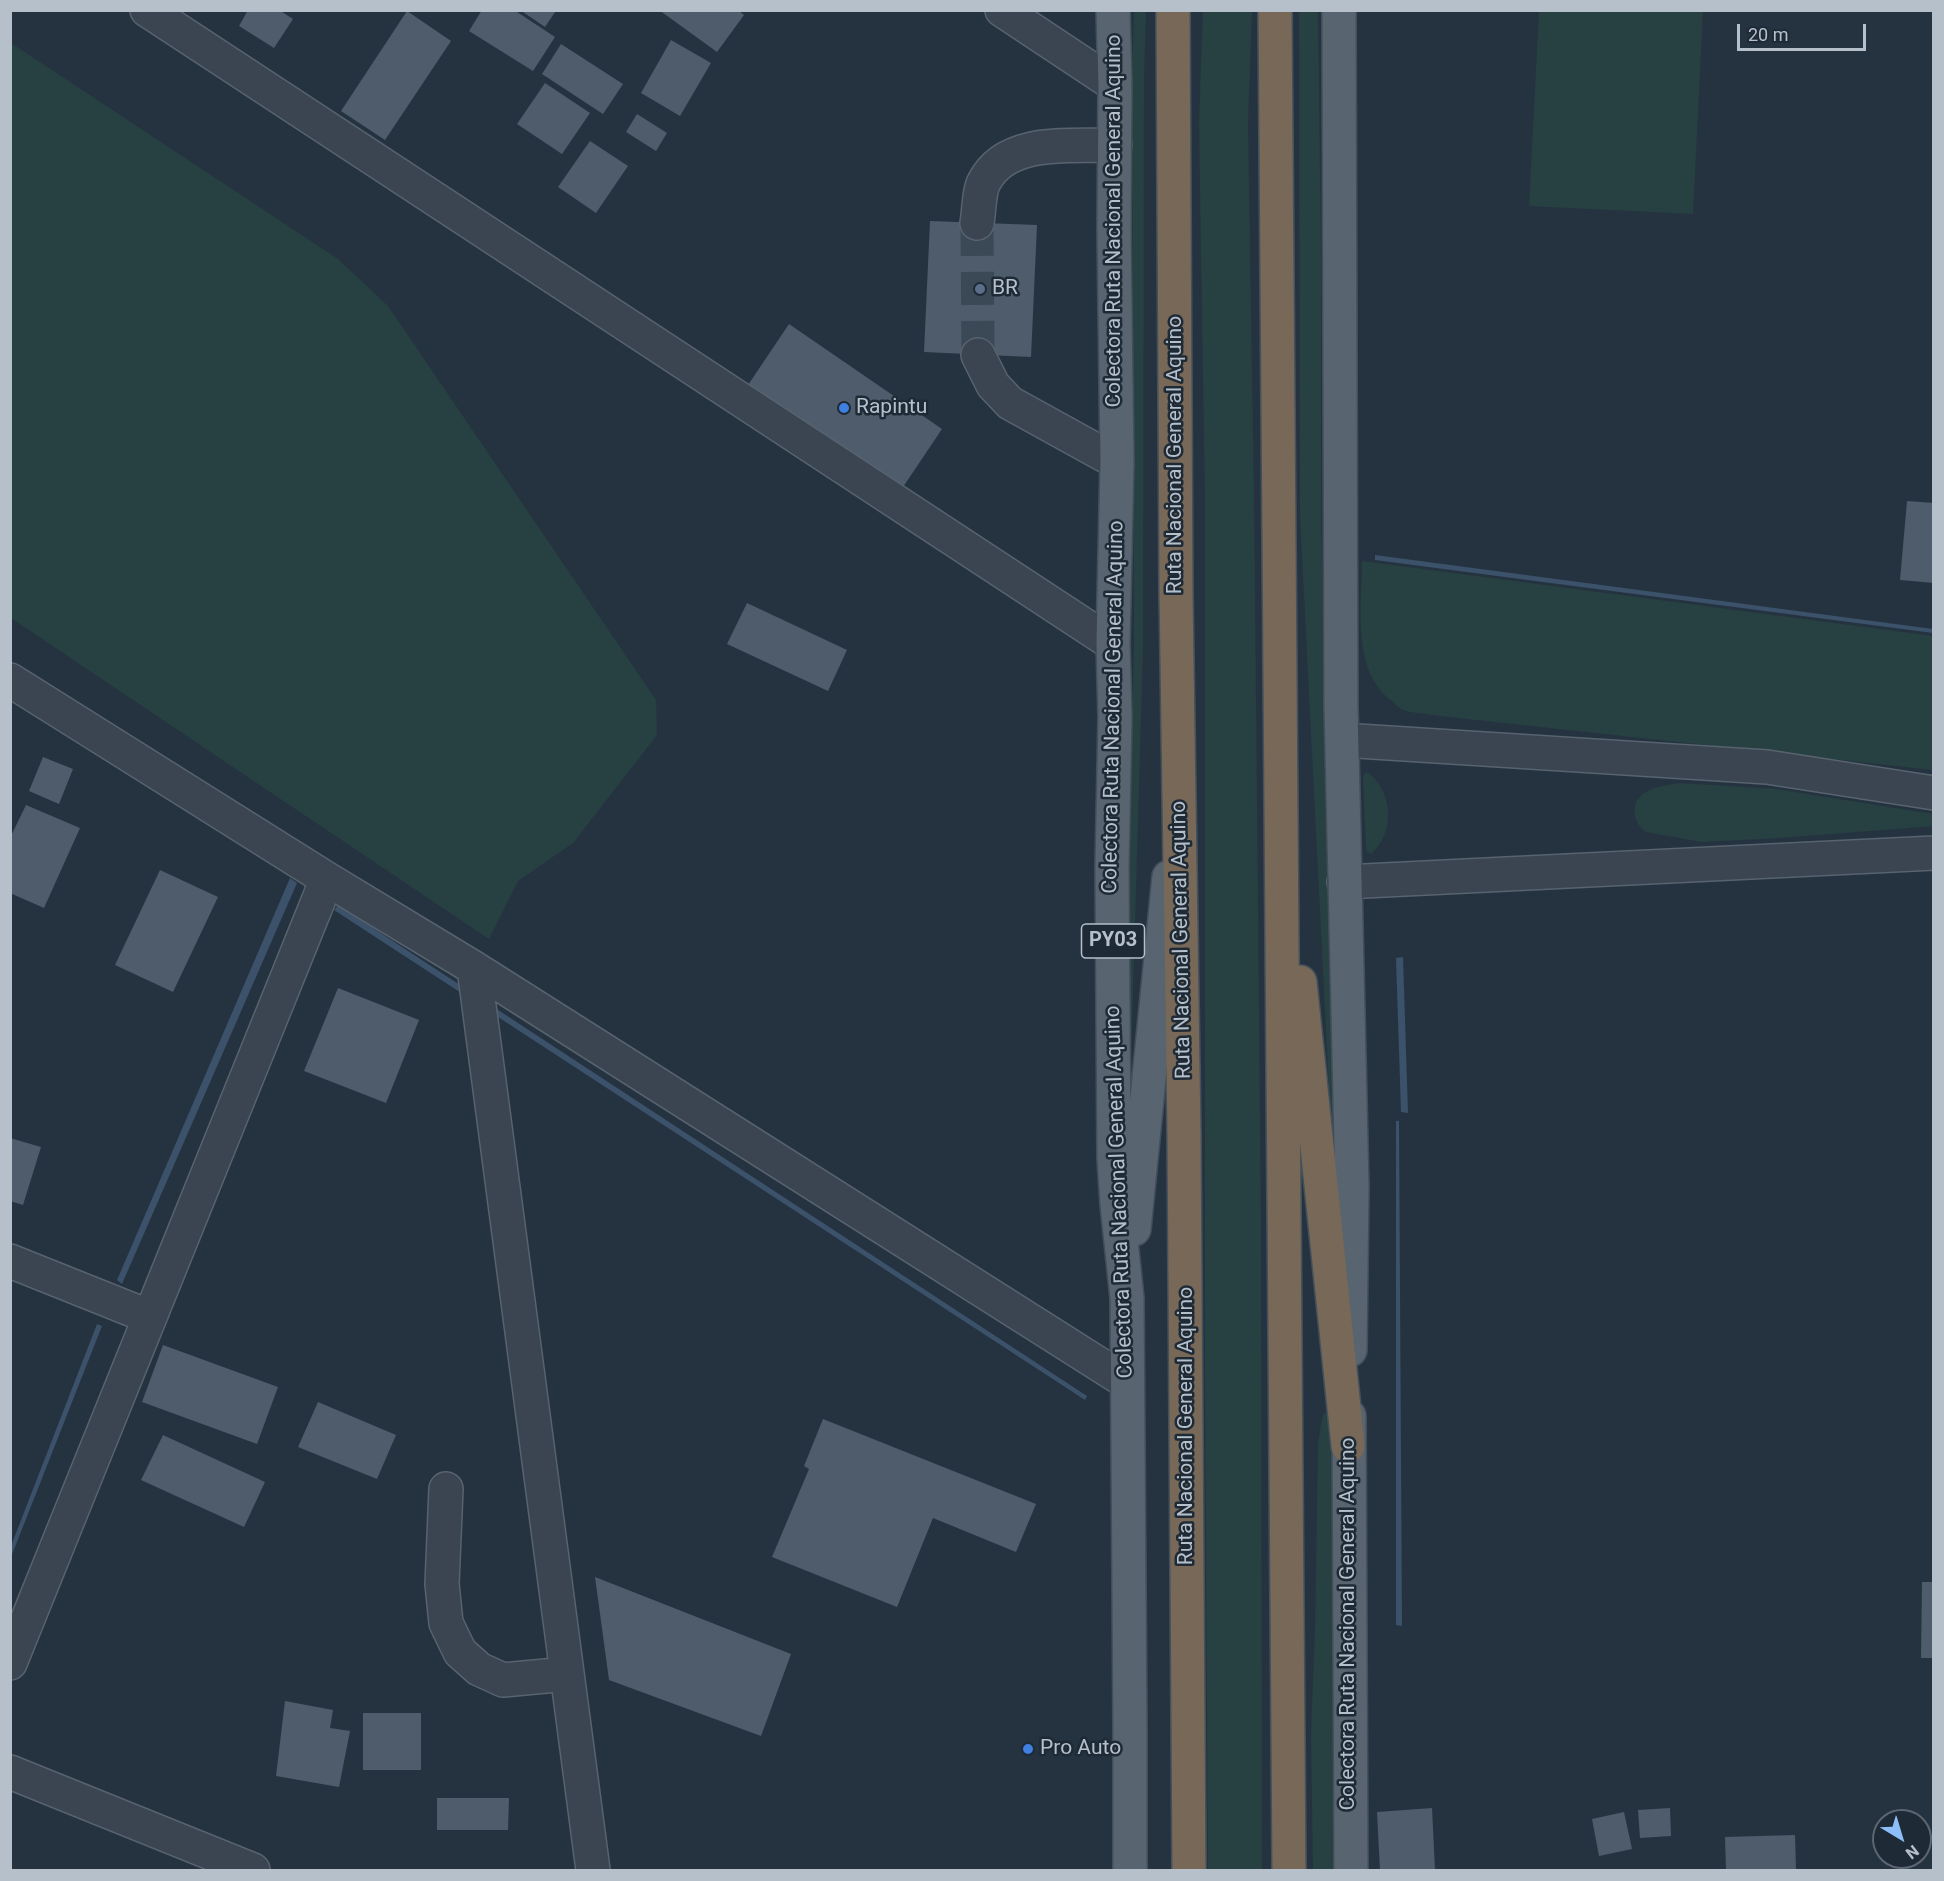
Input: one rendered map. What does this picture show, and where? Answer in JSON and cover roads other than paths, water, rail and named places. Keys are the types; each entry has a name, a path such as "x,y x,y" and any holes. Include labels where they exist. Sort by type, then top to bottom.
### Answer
{"highway":[{"name":"Ruta Nacional General Aquino","path":"1173,10 1189,1870"},
{"path":"1275,10 1289,1870"},
{"path":"1280,786 1348,1446"}],"main road":[{"name":"Colectora Ruta Nacional General Aquino","path":"1113,10 1118,462 1113,644 1115,717 1112,867 1114,1158 1116,1204 1127,1298 1130,1870"},
{"name":"Colectora Ruta Nacional General Aquino","path":"1339,10 1342,740 1352,1187 1348,1446 1351,1870"},
{"path":"1127,1298 1179,774"}],"street":[{"path":"147,10 1113,644"},
{"path":"1002,10 1115,85"},
{"path":"977,223 983,183 997,165 1015,153 1035,148 1115,146"},
{"path":"978,355 993,385 1010,403 1118,462"},
{"path":"10,680 327,879 474,968 1127,1382"},
{"path":"1342,740 1767,767 1934,793"},
{"path":"1344,882 1934,853"},
{"path":"10,1663 327,879"},
{"path":"474,968 593,1870"},
{"path":"10,1261 150,1317"},
{"path":"446,1489 442,1584 446,1623 459,1652 479,1670 503,1680 567,1674"},
{"path":"10,1772 253,1870"}],"water":[{"path":"1375,555 1933,629 1933,633 1375,560"},
{"path":"290,878 297,883 122,1284 117,1280"},
{"path":"338,905 1087,1396 1085,1400 334,910"},
{"path":"1403,957 1408,1113 1401,1112 1396,958"},
{"path":"1396,1121 1399,1121 1402,1626 1396,1625"},
{"path":"97,1324 102,1326 11,1557 11,1546"}],"tunnel":[{"path":"977,223 978,355"}],"place":[{"name":"BR","path":"980,289"},
{"name":"Rapintu","path":"844,408"},
{"name":"Pro Auto","path":"1028,1749"}]}
